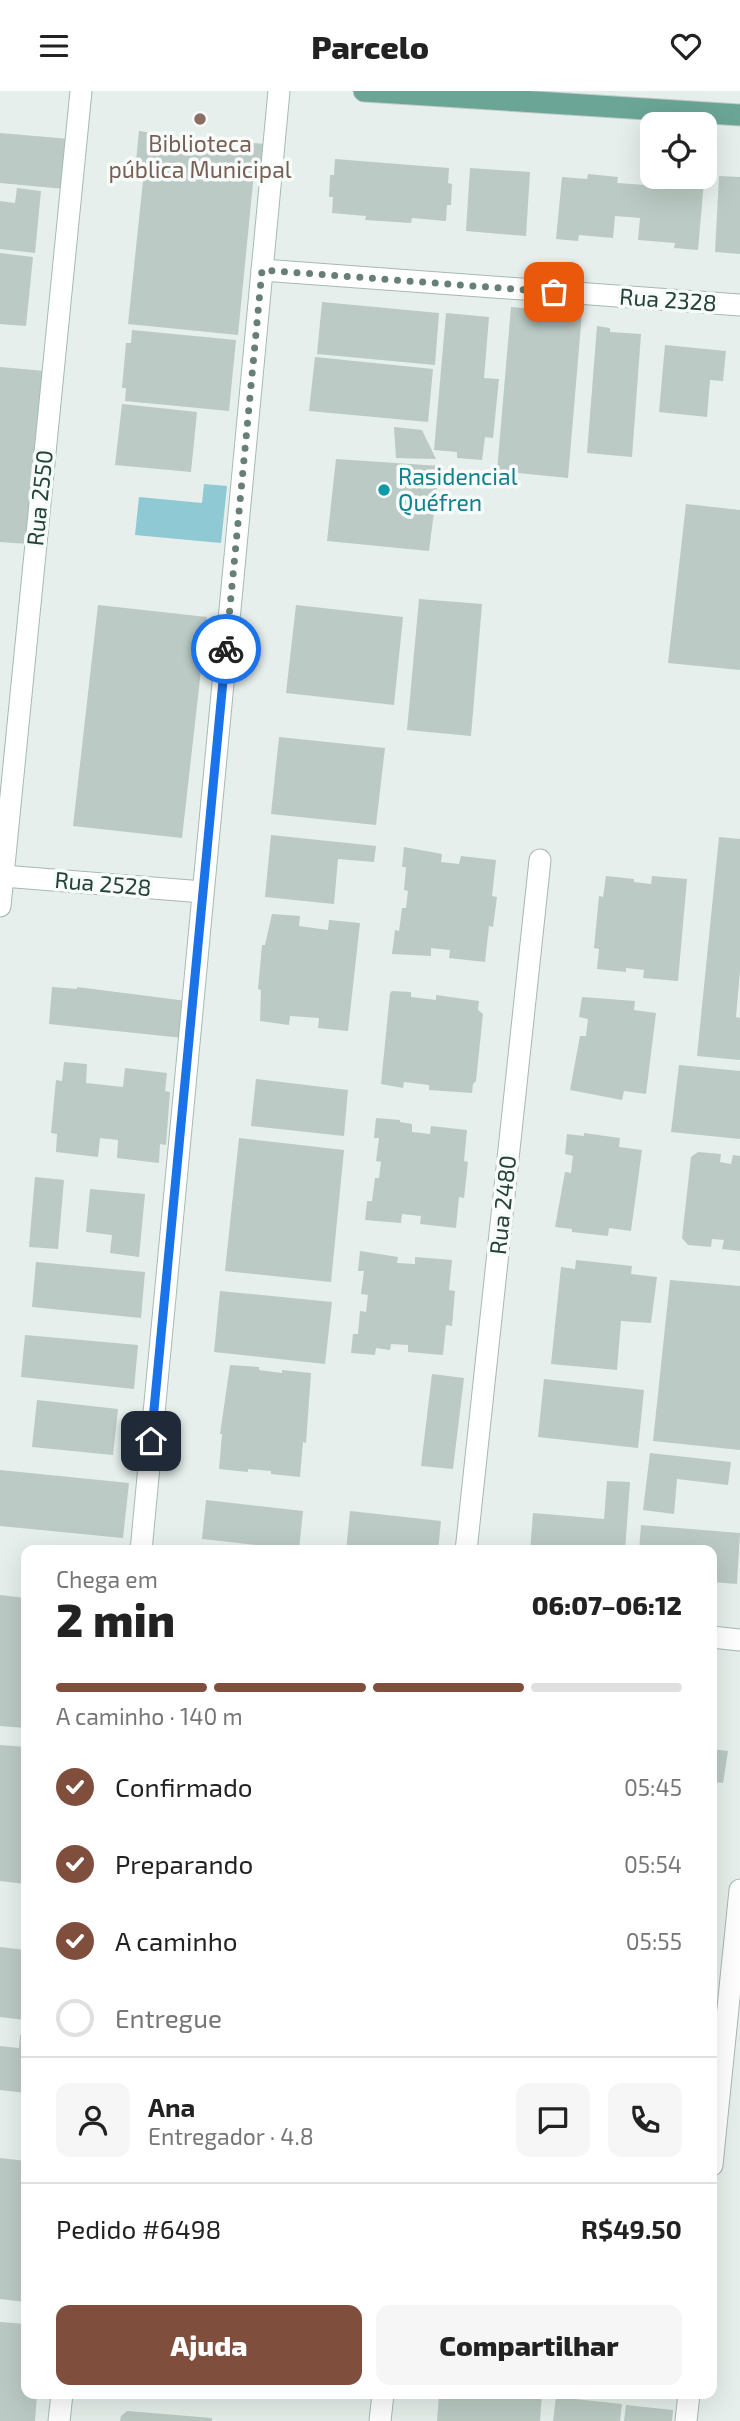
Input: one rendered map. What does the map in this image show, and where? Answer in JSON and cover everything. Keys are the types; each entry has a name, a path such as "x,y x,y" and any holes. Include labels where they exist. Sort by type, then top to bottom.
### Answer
{"main road":[{"name":"Rua 2550","path":"0,906 80,91"},
{"path":"142,1545 279,91"},
{"path":"365,91 623,99 740,115"},
{"name":"Rua 2328","path":"262,270 740,305"},
{"name":"Rua 2480","path":"467,1545 540,860"},
{"name":"Rua 2528","path":"3,876 203,892"},
{"path":"717,1638 740,1640"},
{"path":"717,2116 740,1890"},
{"path":"59,2421 61,2399"},
{"path":"380,2421 382,2399"},
{"path":"686,2421 688,2399"}],"water":[{"path":"204,484 227,486 221,543 135,535 139,497 202,503"}],"building":[{"path":"139,131 160,134 159,144 243,153 244,142 265,144 262,174 254,173 238,335 128,324 145,162 136,161"},
{"path":"0,133 70,139 65,189 0,183"},
{"path":"335,159 449,168 448,183 452,184 451,205 447,205 446,221 412,218 411,223 365,220 366,216 332,213 333,197 329,197 330,175 334,175"},
{"path":"470,168 530,172 526,236 466,231"},
{"path":"588,174 618,177 617,183 640,185 640,189 703,189 698,250 674,248 675,243 638,240 640,218 615,216 613,238 579,235 578,241 556,239 562,177 587,179"},
{"path":"719,176 740,177 740,254 715,252"},
{"path":"17,188 41,191 35,253 0,249 0,201 15,203"},
{"path":"0,253 33,257 26,326 0,324"},
{"path":"322,302 439,313 435,365 317,354"},
{"path":"511,307 582,313 568,478 497,471"},
{"path":"446,313 489,317 484,378 499,379 493,438 485,437 482,460 457,458 457,452 434,450"},
{"path":"597,326 610,328 610,332 641,334 632,457 587,453"},
{"path":"132,330 236,340 229,411 125,401 126,388 122,388 126,343 131,343"},
{"path":"665,345 726,351 723,381 710,380 707,417 659,412"},
{"path":"315,357 433,369 428,422 309,411"},
{"path":"0,367 45,371 28,544 0,542"},
{"path":"122,404 197,412 191,472 115,465"},
{"path":"394,427 422,430 436,459 396,458"},
{"name":"Rasidencial Quéfren","path":"336,459 440,466 429,551 327,541"},
{"path":"686,504 740,510 740,670 668,663"},
{"path":"419,599 482,604 471,736 407,730"},
{"path":"98,605 207,617 182,838 73,826"},
{"path":"296,605 403,617 394,705 286,693"},
{"path":"279,737 385,748 376,825 271,814"},
{"path":"271,835 376,846 374,862 338,859 334,904 265,897"},
{"path":"719,837 740,839 740,971 736,1017 740,1018 740,1060 697,1056"},
{"path":"404,847 442,854 441,862 459,864 461,856 496,860 492,896 497,897 493,927 489,926 485,962 449,958 450,950 431,948 431,956 392,954 395,930 399,931 402,908 406,908 408,891 404,890"},
{"path":"606,876 651,884 652,876 687,879 678,981 643,978 644,970 626,968 626,972 597,969 599,949 594,948 599,896 603,897"},
{"path":"272,914 300,916 299,926 328,930 329,920 360,923 348,1031 318,1028 319,1018 290,1016 289,1025 260,1021 261,990 258,989 262,945 265,945"},
{"path":"52,987 77,987 187,1001 183,1038 49,1024"},
{"path":"392,991 411,992 411,997 436,1000 436,995 479,1001 478,1010 483,1014 476,1081 472,1093 429,1090 429,1085 404,1082 403,1088 381,1084"},
{"path":"582,997 635,1001 634,1010 656,1013 646,1094 624,1091 622,1100 570,1090 580,1036 586,1036 588,1019 579,1017"},
{"path":"64,1062 87,1064 86,1083 123,1087 125,1068 167,1073 165,1091 170,1092 166,1145 160,1144 159,1163 117,1158 118,1140 100,1138 98,1157 56,1152 57,1134 51,1133 56,1080 62,1081"},
{"path":"679,1065 740,1071 740,1139 671,1132"},
{"path":"256,1079 348,1090 344,1136 251,1126"},
{"path":"376,1118 412,1124 412,1132 430,1134 431,1126 467,1130 464,1161 468,1162 464,1198 459,1197 456,1228 420,1224 421,1216 402,1214 401,1223 365,1220 367,1201 372,1201 375,1178 379,1178 381,1162 376,1161 379,1138 374,1138"},
{"path":"584,1133 620,1138 619,1147 642,1150 631,1231 609,1228 608,1236 555,1227 565,1172 571,1173 573,1156 565,1154 567,1134 584,1136"},
{"path":"239,1138 344,1150 331,1282 225,1271"},
{"path":"698,1152 721,1154 720,1162 731,1164 733,1155 740,1156 740,1251 722,1249 724,1240 712,1239 711,1247 688,1245 682,1238 691,1157"},
{"path":"35,1177 64,1180 58,1249 29,1247"},
{"path":"90,1189 145,1194 139,1257 110,1253 112,1235 86,1232"},
{"path":"360,1251 398,1257 397,1263 415,1264 415,1257 452,1260 449,1290 455,1291 452,1326 446,1325 443,1355 408,1352 408,1345 391,1344 390,1350 376,1348 375,1355 351,1353 353,1334 358,1334 360,1311 366,1312 368,1295 361,1294 364,1271 358,1271"},
{"path":"576,1260 632,1266 631,1274 657,1277 651,1323 621,1321 617,1370 551,1364 561,1267 575,1269"},
{"path":"36,1262 145,1272 141,1318 32,1307"},
{"path":"670,1280 740,1286 740,1450 653,1441"},
{"path":"220,1291 332,1302 325,1364 214,1352"},
{"path":"25,1335 138,1345 134,1389 21,1377"},
{"path":"230,1365 259,1367 259,1370 282,1373 282,1370 311,1373 306,1443 303,1442 300,1477 271,1474 271,1471 219,1469 220,1434"},
{"path":"432,1374 464,1378 453,1469 421,1466"},
{"path":"544,1379 644,1390 638,1448 538,1437"},
{"path":"37,1400 118,1409 113,1455 32,1447"},
{"path":"650,1453 731,1462 728,1485 677,1479 674,1514 643,1510"},
{"path":"0,1470 129,1483 123,1538 0,1526"},
{"path":"607,1481 630,1482 625,1545 530,1545 533,1513 604,1519"},
{"path":"206,1500 303,1511 300,1545 255,1545 202,1539"},
{"path":"350,1511 441,1521 439,1545 347,1545"},
{"path":"641,1525 740,1533 737,1584 717,1582 717,1545 639,1545"},
{"path":"0,1595 21,1597 21,1728 0,1726"},
{"path":"0,1745 21,1747 21,1883 0,1881"},
{"path":"717,1750 728,1751 723,1783 717,1782"},
{"path":"0,1947 21,1949 21,2019 0,2017"},
{"path":"21,2035 21,2092 0,2090 0,2046 19,2048"},
{"path":"0,2158 21,2160 21,2301 0,2299"},
{"path":"0,2322 21,2324 21,2399 37,2399 35,2421 0,2421"},
{"path":"439,2399 542,2399 540,2421 437,2421"},
{"path":"556,2399 622,2404 620,2421 553,2421"},
{"path":"626,2405 673,2410 672,2421 624,2421"},
{"path":"127,2411 212,2418 212,2421 120,2421"}],"way so far":[{"path":"226,649 262,270 554,292"}],"place":[{"name":"Biblioteca pública Municipal","path":"200,119"},
{"name":"Rasidencial Quéfren","path":"384,490"}],"route":[{"path":"151,1441 226,649"}]}
